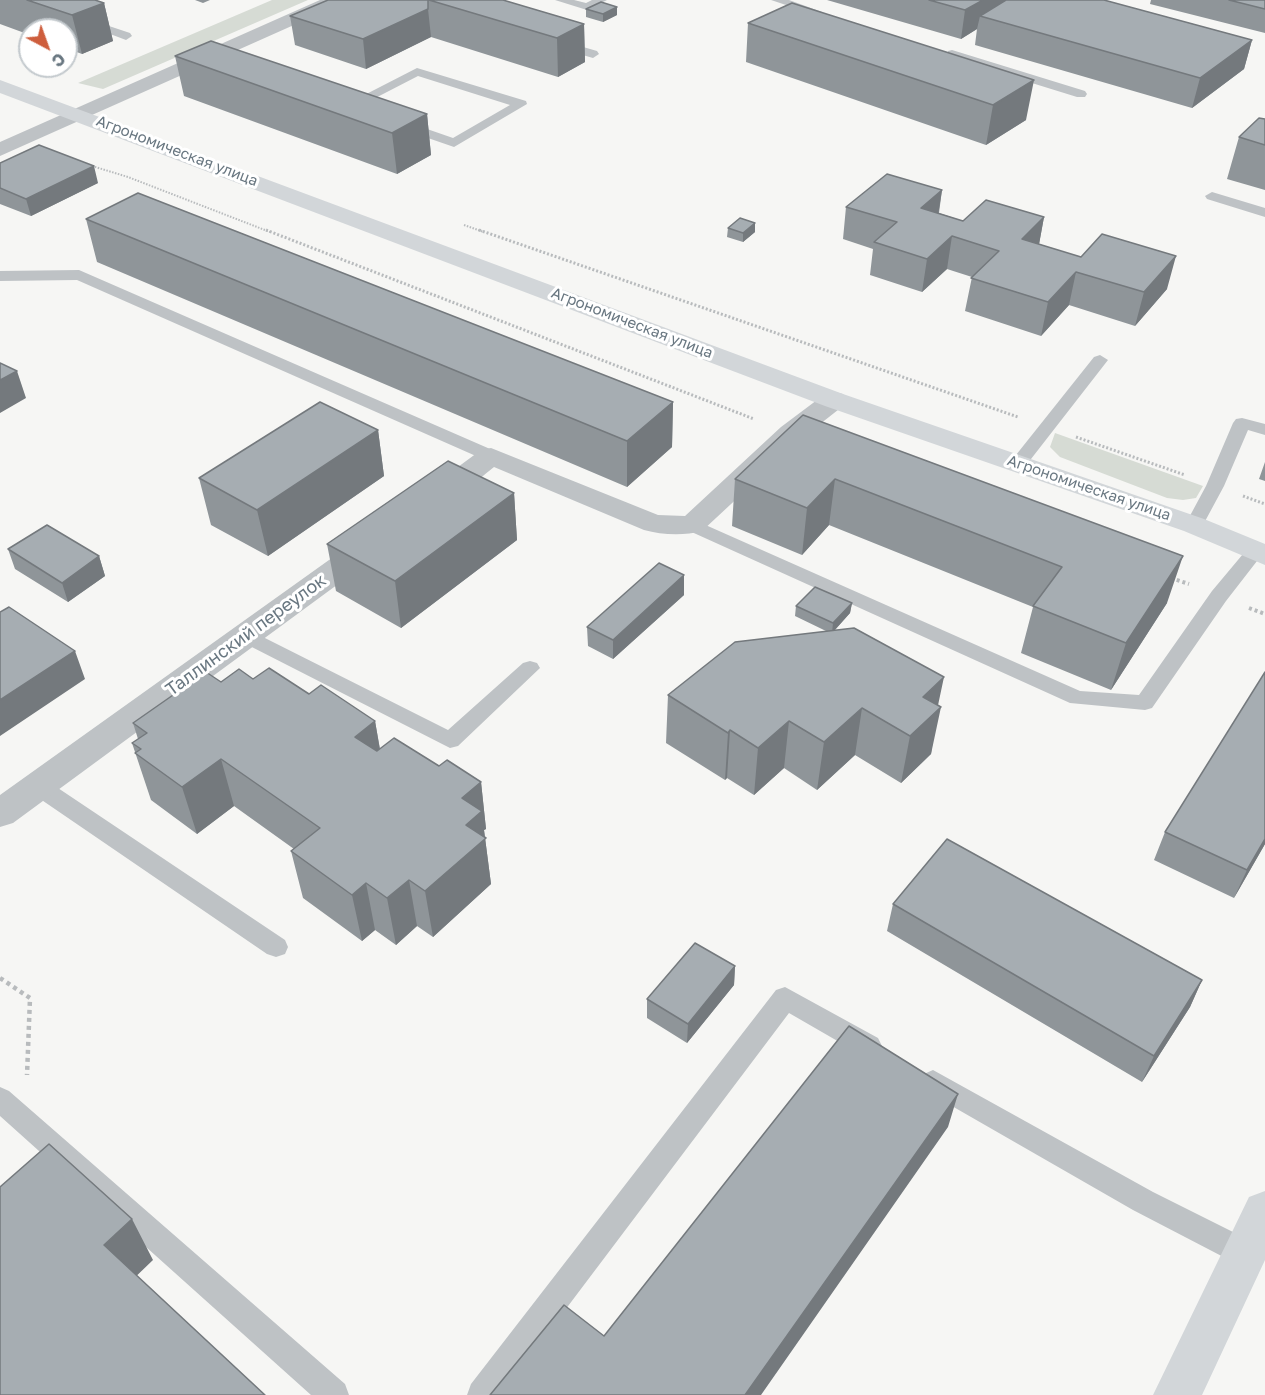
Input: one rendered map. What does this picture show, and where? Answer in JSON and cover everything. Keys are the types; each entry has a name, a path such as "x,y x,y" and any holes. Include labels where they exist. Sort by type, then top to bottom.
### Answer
{"street":[{"path":"0,150 335,0"},
{"name":"Агрономическая улица","path":"0,86 834,400 1194,525 1260,553"},
{"path":"415,512 491,456 654,524 692,525 791,433 834,400"},
{"name":"Таллинский переулок","path":"0,813 387,533"},
{"path":"1177,1395 1265,1212"}],"lane":[{"path":"561,0 587,7 601,0"},
{"path":"777,0 833,17"},
{"path":"70,16 126,36"},
{"path":"547,41 592,54"},
{"path":"934,49 1081,94"},
{"path":"212,55 233,63"},
{"path":"370,114 344,104 417,72 521,104 454,143 391,121"},
{"path":"1212,196 1265,213"},
{"path":"0,276 79,275 491,456"},
{"path":"1018,464 1100,360"},
{"path":"1194,525 1215,486 1242,423 1265,430"},
{"path":"692,525 1077,698 1145,703 1219,596 1260,553"},
{"path":"247,636 450,740 530,668"},
{"path":"38,786 276,947"},
{"path":"483,1395 785,998 1143,1201 1245,1253"},
{"path":"0,1099 334,1395"}],"path":[{"path":"85,164 128,177 791,433"},
{"path":"458,223 1265,504"},
{"path":"1164,575 1265,614"},
{"path":"0,978 30,998 26,1122"}],"shaded area":[{"path":"272,0 308,0 103,89 78,83"},
{"path":"1055,433 1203,486 1196,498 1183,500 1167,498 1060,457 1050,447"}],"building":[{"path":"27,0 95,0 104,3 72,15"},
{"path":"328,0 428,0 428,9 363,39 290,16"},
{"path":"429,0 503,0 584,24 557,38"},
{"path":"929,0 983,0 965,10"},
{"path":"1006,0 1104,0 1252,40 1200,78 980,16"},
{"path":"1229,0 1265,0 1265,9"},
{"path":"601,2 617,7 603,14 586,9"},
{"path":"792,3 1034,80 993,105 748,23"},
{"path":"211,41 427,114 392,133 175,56"},
{"path":"1259,118 1265,119 1265,145 1239,137"},
{"path":"39,145 94,166 26,199 0,188 0,163"},
{"path":"887,174 942,190 921,208 963,221 986,200 1044,217 1022,239 1081,257 1102,234 1176,256 1144,292 1076,272 1048,302 971,278 999,251 952,236 927,259 874,242 897,222 846,207"},
{"path":"138,193 673,402 627,441 86,219"},
{"path":"740,218 755,223 743,233 728,228"},
{"path":"0,363 17,371 0,380"},
{"path":"320,402 378,430 257,510 199,478"},
{"path":"803,415 1183,556 1126,643 1033,606 1062,567 835,479 807,508 735,479"},
{"path":"448,461 514,493 395,581 327,544"},
{"path":"47,525 99,556 62,583 8,549"},
{"path":"659,563 684,575 613,640 587,627"},
{"path":"815,587 852,603 833,623 796,606"},
{"path":"9,607 75,651 0,700 0,612"},
{"path":"854,628 944,677 923,697 941,707 910,736 862,708 824,742 789,721 758,748 730,730 728,733 668,695 735,642"},
{"path":"269,668 309,694 321,685 375,721 355,737 377,751 394,738 439,766 447,760 481,782 462,798 482,811 466,825 486,838 425,891 409,880 387,898 366,883 352,895 291,851 320,828 221,759 182,787 135,753 141,749 132,743 147,733 133,723 206,672 221,682 239,669 253,679"},
{"path":"1265,672 1265,839 1247,870 1165,832"},
{"path":"947,839 1202,980 1154,1056 893,904"},
{"path":"695,943 735,966 688,1024 647,999"},
{"path":"849,1026 958,1094 745,1395 490,1395 564,1305 604,1336"},
{"path":"49,1144 132,1219 104,1245 265,1395 0,1395 0,1187"}]}
